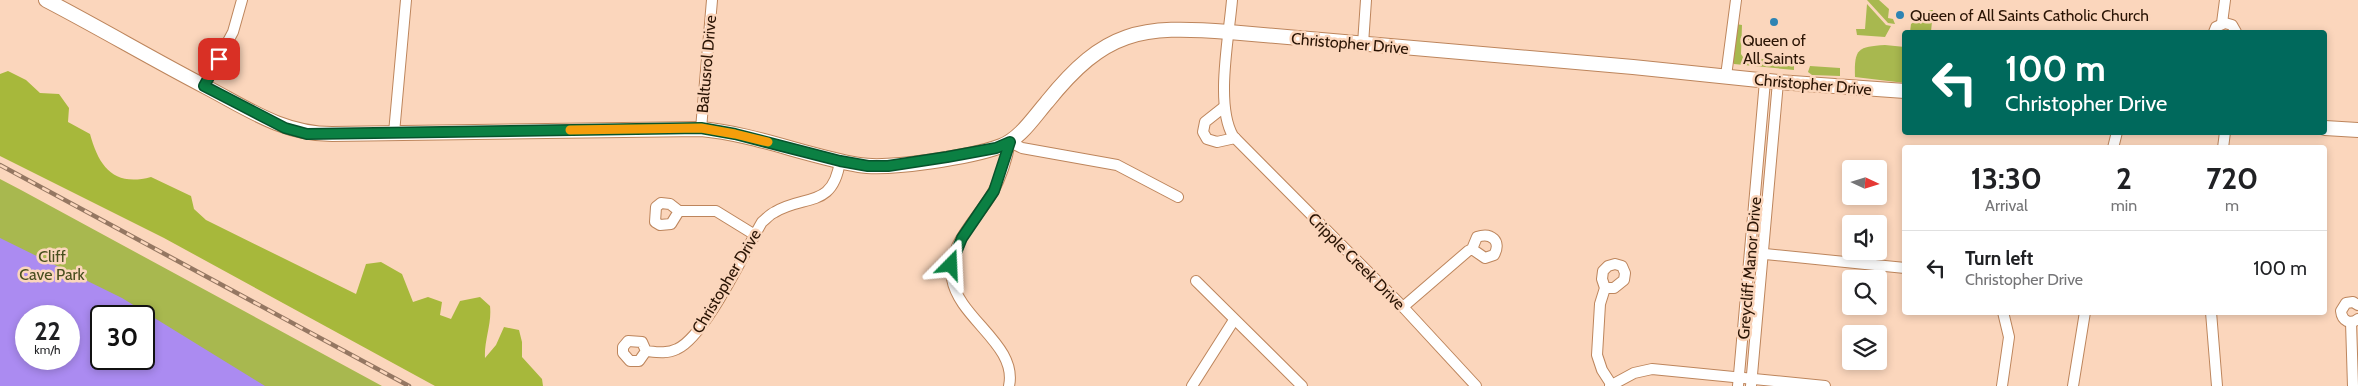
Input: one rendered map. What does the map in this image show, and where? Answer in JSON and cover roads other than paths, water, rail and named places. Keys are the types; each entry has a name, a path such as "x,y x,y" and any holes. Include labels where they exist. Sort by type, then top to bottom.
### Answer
{"street":[{"name":"Christopher Drive","path":"46,0 272,122 295,131 320,134 701,128 735,134 840,161 868,166 896,165 983,151 1010,142 1026,127 1074,70 1110,44 1138,34 1166,29 1229,32 1771,81 1902,91"},
{"path":"204,86 233,32 242,0"},
{"path":"394,133 406,0"},
{"name":"Baltusrol Drive","path":"701,128 712,0"},
{"name":"Cripple Creek Drive","path":"1232,0 1224,107 1228,128 1235,138 1403,307 1476,386"},
{"path":"1362,44 1366,0"},
{"path":"1726,76 1736,0"},
{"path":"2222,23 2225,0"},
{"path":"2215,30 2222,23 2231,24 2235,30"},
{"name":"Greycliff Manor Drive","path":"1738,382 1761,128 1771,81"},
{"name":"Greycliff Manor Drive","path":"1751,383 1772,152 1771,81"},
{"path":"1224,107 1205,122 1203,132 1207,139 1217,142 1235,138"},
{"path":"1761,128 1773,129"},
{"path":"2327,128 2358,130"},
{"path":"1009,386 1011,378 1008,363 998,346 977,323 956,294 951,265 960,241 994,191 1010,142 1022,148 1117,165 1178,197"},
{"path":"1759,151 1772,152"},
{"name":"Christopher Drive","path":"646,351 662,352 676,350 690,340 707,317 762,222 775,211 820,197 836,180 840,161"},
{"path":"679,211 716,212 755,235"},
{"path":"1403,307 1472,250"},
{"path":"1749,252 1902,268"},
{"path":"1196,281 1302,386"},
{"path":"1605,288 1600,304 1597,355 1602,370 1611,385 1634,373 1652,369 1738,382 1825,386"},
{"path":"2353,386 2354,320 2343,317 2342,308 2350,302 2358,305"},
{"path":"2002,386 2009,337 2004,315"},
{"path":"2073,386 2085,315"},
{"path":"2211,315 2217,386"},
{"path":"1192,386 1234,320"}],"railway":[{"path":"0,165 409,386"}],"place":[{"name":"Queen of All Saints Catholic Church","path":"1900,15"},
{"name":"Queen of All Saints","path":"1774,22"}],"park label":[{"name":"Cliff Cave Park","path":"52,265"}]}
